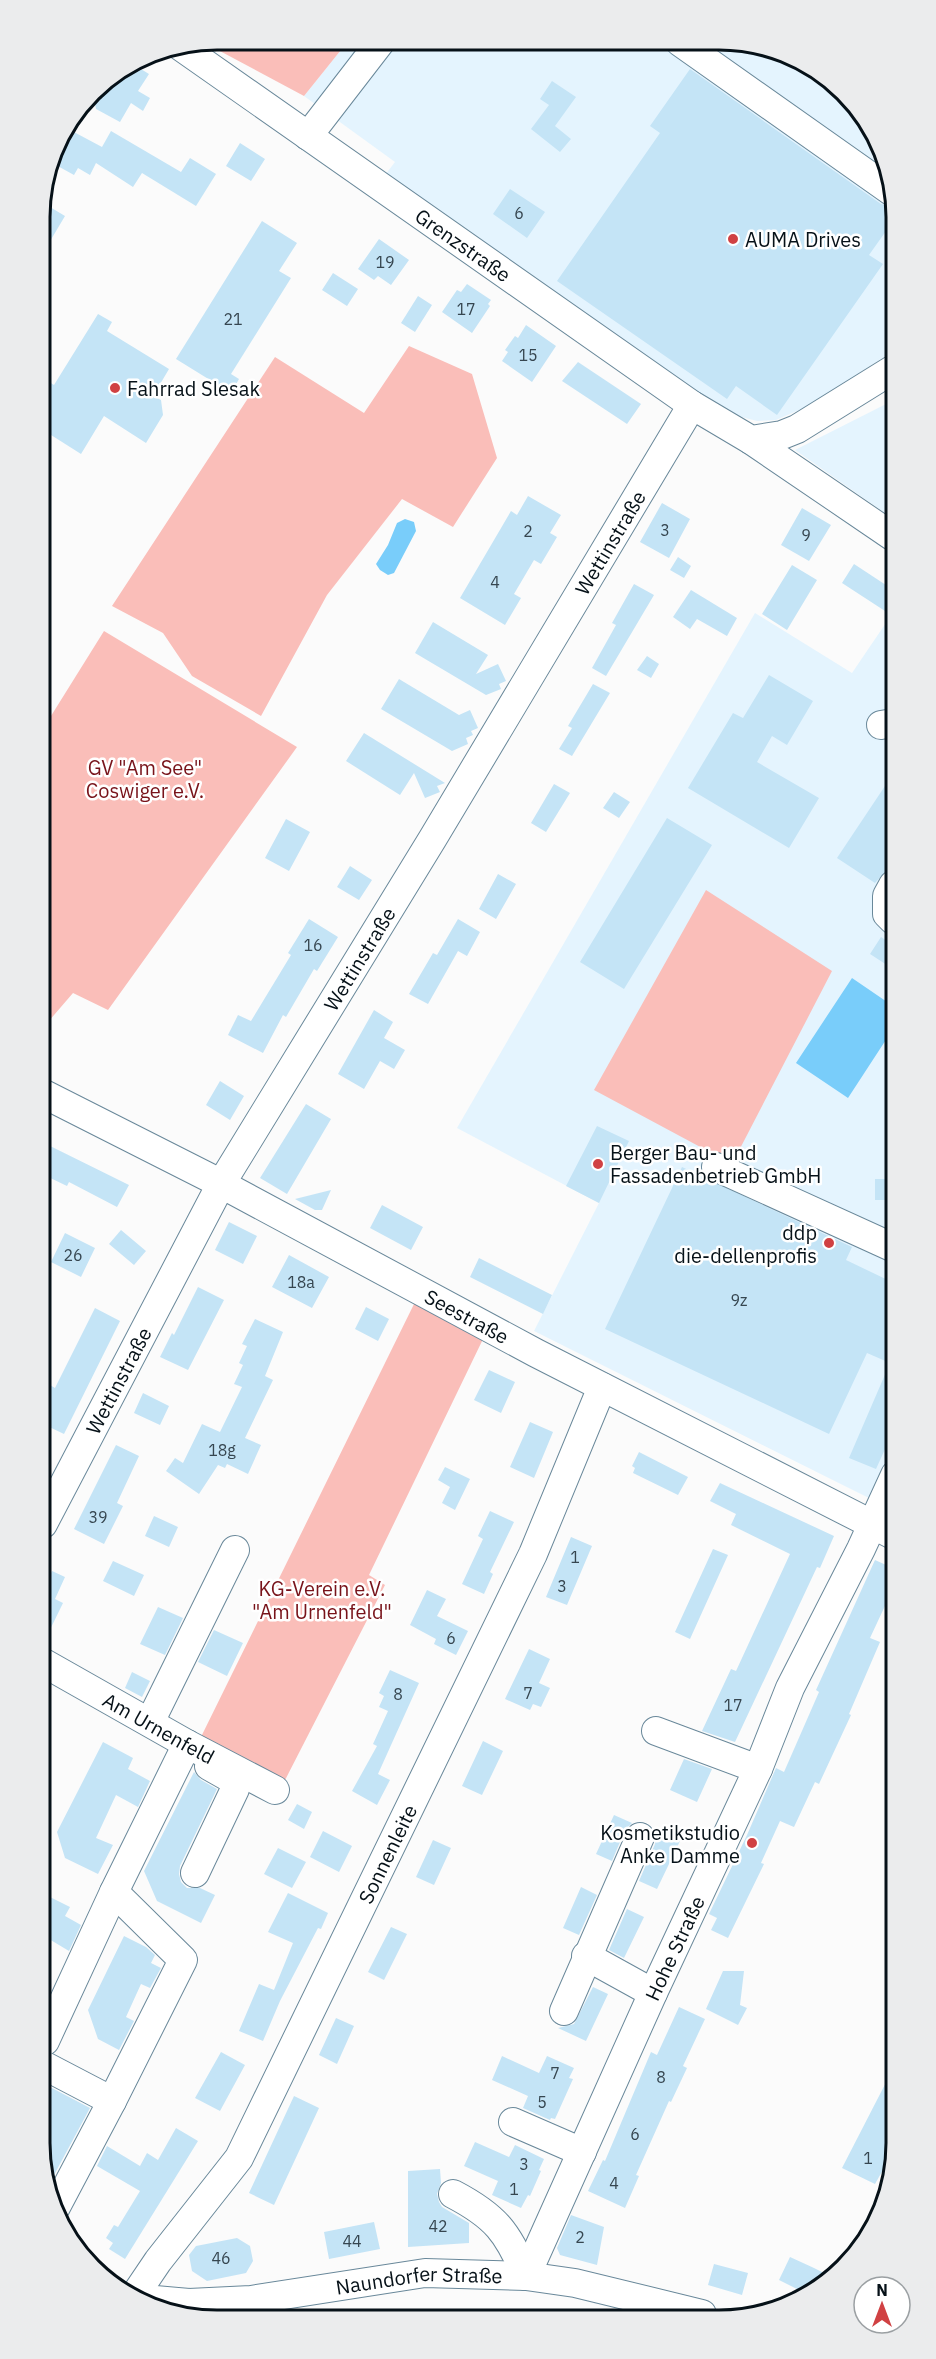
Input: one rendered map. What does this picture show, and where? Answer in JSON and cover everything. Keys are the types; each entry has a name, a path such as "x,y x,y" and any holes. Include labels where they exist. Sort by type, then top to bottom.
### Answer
{"street":[{"path":"308,136 374,50"},
{"path":"691,50 883,185"},
{"name":"Grenzstraße","path":"189,52 692,405 751,440 886,533"},
{"path":"751,440 782,435 797,429 886,374"},
{"name":"Wettinstraße","path":"50,1511 221,1184 433,838 692,405"},
{"name":"Seestraße","path":"50,1097 221,1184 602,1387 884,1531"},
{"path":"716,1167 833,1218 886,1244"},
{"name":"Sonnenleite","path":"139,2290 158,2261 239,2158 533,1554 602,1387"},
{"name":"Hohe Straße","path":"526,2276 653,1993 758,1769 790,1688 884,1531"},
{"path":"150,1722 235,1550"},
{"name":"Am Urnenfeld","path":"50,1665 150,1722 185,1748 275,1790"},
{"path":"656,1731 758,1769"},
{"path":"50,2030 114,1892 185,1748 232,1779 235,1789 195,1873"},
{"path":"564,2012 586,1956 640,1837"},
{"path":"60,2199 183,1960 114,1892"},
{"path":"586,1956 653,1993"},
{"path":"50,2069 112,2101"},
{"path":"513,2122 582,2152"},
{"path":"453,2194 481,2209 504,2233 514,2246 526,2276"},
{"name":"Naundorfer Straße","path":"162,2301 189,2303 251,2300 425,2273 526,2276 574,2283 685,2310"}],"shaded area":[{"path":"341,50 719,50 741,51 773,58 812,78 845,107 858,124 878,163 885,195 886,217 886,356 806,407 776,420 757,421 722,409 385,175 395,162 304,96"},
{"path":"886,404 886,514 795,450"},
{"path":"755,613 852,673 886,623 886,1507 534,1331 599,1203 457,1128"}],"green space":[{"path":"218,50 341,50 304,96"},
{"path":"409,346 472,374 497,458 453,527 402,499 327,595 261,716 192,676 163,633 112,606 275,357 364,413"},
{"name":"GV \"Am See\" Coswiger e.V.","path":"104,631 297,747 108,1010 73,993 50,1020 50,718"},
{"path":"706,890 832,971 732,1164 594,1090"},
{"name":"KG-Verein e.V. \"Am Urnenfeld\"","path":"416,1300 484,1337 369,1575 385,1585 282,1786 199,1741"}],"water":[{"path":"405,519 414,522 416,531 394,573 388,575 376,564 388,545 397,523"},
{"path":"852,978 886,1001 886,1040 848,1098 796,1063"}],"building":[{"path":"140,68 149,74 138,91 150,98 143,111 131,103 120,122 96,109 95,103 107,91 133,72"},
{"name":"AUMA Drives","path":"690,69 885,205 886,231 869,255 883,264 777,415 736,386 727,399 557,281 660,133 650,126"},
{"path":"552,81 576,97 555,126 571,139 560,152 531,129 549,105 540,99"},
{"path":"111,131 181,172 190,158 216,174 196,206 142,173 133,187 96,163 90,175 78,168 74,175 58,166 73,132 102,147"},
{"path":"240,143 265,159 251,181 226,166"},
{"path":"510,189 545,212 527,238 493,214"},
{"path":"50,207 65,216 50,241"},
{"path":"262,221 297,243 279,271 291,278 231,374 239,379 231,393 176,359"},
{"path":"379,239 409,260 391,285 378,276 374,280 358,269"},
{"path":"333,273 358,289 347,306 322,290"},
{"path":"467,284 491,300 488,304 490,306 472,333 442,312 457,290 461,292"},
{"path":"418,296 432,305 415,332 401,323"},
{"path":"98,314 112,322 107,331 169,369 153,396 161,400 163,415 146,443 104,416 81,454 50,434 50,382 54,385"},
{"path":"526,325 556,346 532,382 502,361 508,352 505,350 515,336 518,338"},
{"path":"578,362 641,404 627,424 562,381"},
{"path":"528,496 561,515 550,533 557,537 541,564 534,560 514,594 521,598 505,625 460,598 511,511 517,515"},
{"path":"662,503 690,519 669,558 640,542"},
{"path":"802,508 831,525 809,561 781,545"},
{"path":"678,557 691,566 684,578 670,570"},
{"path":"854,564 886,585 886,609 885,611 842,583"},
{"path":"792,565 817,580 787,630 762,614"},
{"path":"634,584 654,595 606,676 592,668 616,625 612,623"},
{"path":"691,590 737,618 727,636 697,619 690,629 673,617"},
{"path":"433,622 488,655 476,674 498,664 506,681 499,684 501,689 486,695 415,653"},
{"path":"647,656 659,664 651,678 637,670"},
{"path":"769,675 813,701 787,745 772,736 757,762 819,798 789,848 688,788 733,713 743,718"},
{"path":"399,679 459,715 470,710 478,728 471,731 473,735 466,738 468,744 452,751 381,709"},
{"path":"593,684 610,693 572,756 559,749 572,728 568,726"},
{"path":"364,733 445,783 437,786 440,792 425,798 414,773 400,795 346,761"},
{"path":"554,784 570,793 546,832 531,823"},
{"path":"886,784 886,871 875,883 837,858"},
{"path":"614,792 630,802 619,818 603,808"},
{"path":"667,818 712,845 624,989 580,962"},
{"path":"286,819 310,832 289,871 265,858"},
{"path":"350,866 372,880 359,900 337,887"},
{"path":"498,874 516,884 496,919 479,909"},
{"path":"309,919 338,937 317,971 314,969 286,1017 283,1015 263,1053 228,1035 238,1015 251,1021 291,955 288,953"},
{"path":"458,919 480,932 467,956 458,951 428,1004 409,994 433,953 437,955"},
{"path":"881,937 886,940 886,964 870,954"},
{"path":"374,1010 393,1022 384,1038 405,1050 394,1069 380,1061 364,1089 338,1074"},
{"path":"220,1081 244,1096 230,1120 206,1105"},
{"path":"306,1104 331,1119 287,1194 260,1178"},
{"name":"Berger Bau- und Fassadenbetrieb GmbH","path":"597,1126 629,1141 599,1203 566,1186"},
{"path":"50,1146 129,1185 117,1207 69,1182 67,1186 50,1178"},
{"path":"682,1167 852,1247 846,1260 886,1279 886,1361 867,1353 829,1434 605,1329"},
{"path":"875,1179 886,1179 886,1200 875,1200"},
{"path":"331,1190 322,1210 315,1210 295,1199"},
{"path":"382,1205 423,1227 411,1250 370,1228"},
{"path":"229,1222 257,1236 243,1264 215,1250"},
{"path":"121,1230 146,1251 134,1265 109,1244"},
{"path":"65,1233 95,1248 81,1277 51,1262"},
{"path":"289,1255 329,1277 312,1308 272,1287"},
{"path":"479,1258 552,1295 543,1314 470,1277"},
{"path":"198,1287 224,1300 188,1370 160,1357 172,1333 174,1335"},
{"path":"366,1307 389,1319 378,1341 355,1329"},
{"path":"95,1308 120,1321 64,1434 50,1427 50,1385 55,1388"},
{"path":"255,1319 283,1332 265,1376 273,1380 245,1438 261,1445 248,1474 227,1464 225,1468 218,1465 199,1494 166,1471 175,1458 183,1463 202,1424 220,1432 242,1387 234,1384 243,1365 239,1363 247,1346 242,1344"},
{"path":"489,1370 515,1382 501,1413 474,1400"},
{"path":"886,1372 886,1447 876,1469 849,1458"},
{"path":"143,1393 169,1406 160,1425 134,1413"},
{"path":"530,1422 553,1432 534,1478 510,1467"},
{"path":"116,1445 139,1456 117,1503 123,1506 104,1544 74,1529"},
{"path":"639,1452 688,1477 678,1495 633,1473 635,1468 632,1466"},
{"path":"445,1467 470,1479 455,1510 442,1503 450,1487 438,1480"},
{"path":"720,1483 834,1536 820,1568 817,1567 735,1742 702,1731 731,1669 736,1671 790,1554 731,1525 736,1514 710,1501"},
{"path":"490,1511 514,1522 490,1572 493,1574 484,1594 462,1584 483,1539 478,1536"},
{"path":"154,1516 178,1527 169,1547 145,1536"},
{"path":"571,1537 592,1546 567,1605 546,1597"},
{"path":"713,1549 728,1555 690,1639 675,1632"},
{"path":"875,1560 886,1565 886,1604 870,1638 880,1642 849,1714 851,1715 819,1784 815,1782 794,1827 780,1821 761,1863 764,1864 728,1938 711,1930 717,1918 709,1914 776,1768 784,1772 819,1692 816,1690"},
{"path":"113,1561 144,1575 134,1596 103,1581"},
{"path":"52,1571 65,1577 55,1599 63,1603 50,1630 50,1575"},
{"path":"427,1590 446,1599 437,1616 468,1631 456,1655 434,1644 436,1639 410,1625"},
{"path":"158,1607 183,1618 165,1655 140,1644"},
{"path":"214,1630 243,1643 227,1676 198,1662"},
{"path":"529,1649 550,1659 539,1683 550,1688 541,1707 533,1704 530,1710 505,1699"},
{"path":"390,1670 419,1683 378,1774 390,1780 377,1805 352,1791 377,1746 373,1744 388,1711 379,1707 384,1696 379,1693"},
{"path":"132,1672 150,1681 142,1697 125,1688"},
{"path":"483,1741 503,1751 482,1795 462,1786"},
{"path":"103,1742 133,1758 128,1769 150,1781 138,1807 116,1795 96,1838 113,1845 98,1874 65,1858 57,1832"},
{"path":"684,1759 712,1769 697,1802 670,1790"},
{"path":"194,1772 201,1780 217,1789 180,1866 179,1874 181,1882 187,1888 200,1888 215,1895 201,1923 157,1901 144,1871"},
{"path":"297,1804 312,1812 304,1829 288,1820"},
{"path":"614,1815 632,1823 625,1830 612,1861 596,1854"},
{"path":"654,1829 680,1841 657,1889 639,1881 655,1844"},
{"path":"323,1831 352,1846 339,1872 310,1857"},
{"path":"433,1840 451,1848 434,1885 416,1877"},
{"path":"278,1848 306,1862 292,1888 264,1874"},
{"path":"581,1887 597,1895 579,1935 563,1928"},
{"path":"288,1893 328,1913 280,2001 263,2041 239,2031 259,1984 274,1990 293,1943 268,1932"},
{"path":"50,1897 70,1907 65,1916 81,1925 69,1951 50,1940"},
{"path":"627,1909 644,1917 624,1958 609,1950"},
{"path":"391,1927 407,1934 384,1980 368,1972"},
{"path":"124,1936 146,1947 155,1955 151,1963 161,1968 150,1988 141,1984 126,2017 134,2021 119,2050 98,2039 88,2010"},
{"path":"723,1971 744,1971 740,2005 747,2008 738,2025 706,2009"},
{"path":"593,1987 608,1994 586,2041 558,2028 574,2024"},
{"path":"679,2007 705,2019 683,2066 687,2068 671,2102 669,2101 636,2175 639,2176 625,2208 588,2191 603,2160 605,2161 651,2052 657,2055"},
{"path":"336,2018 354,2026 337,2064 319,2055"},
{"path":"221,2052 245,2065 220,2111 195,2098"},
{"path":"502,2056 539,2073 547,2056 574,2068 569,2078 573,2079 555,2119 550,2120 523,2108 528,2096 492,2080"},
{"path":"886,2082 884,2168 875,2184 842,2168"},
{"path":"50,2087 90,2108 53,2176 50,2142"},
{"path":"294,2096 319,2108 274,2205 249,2193"},
{"path":"176,2128 198,2141 125,2259 109,2249 113,2243 106,2238 114,2225 118,2227 140,2191 97,2166 107,2146 140,2166 147,2153 158,2160"},
{"path":"475,2142 509,2157 515,2145 544,2159 530,2196 528,2195 521,2208 492,2195 498,2181 464,2166"},
{"path":"440,2169 441,2183 437,2194 439,2202 442,2207 469,2223 469,2243 408,2247 408,2171"},
{"path":"571,2215 604,2227 597,2265 560,2255 557,2248"},
{"path":"374,2222 380,2249 329,2259 324,2232"},
{"path":"237,2238 250,2246 253,2261 246,2273 207,2281 192,2271 189,2255 196,2246"},
{"path":"790,2257 823,2273 798,2290 779,2280"},
{"path":"714,2264 748,2273 742,2295 708,2285"}],"place":[{"name":"AUMA Drives","path":"733,239"},
{"name":"Fahrrad Slesak","path":"115,388"},
{"name":"Berger Bau- und Fassadenbetrieb GmbH","path":"598,1164"},
{"name":"ddp die-dellenprofis","path":"829,1243"},
{"name":"Kosmetikstudio Anke Damme","path":"752,1843"}]}
